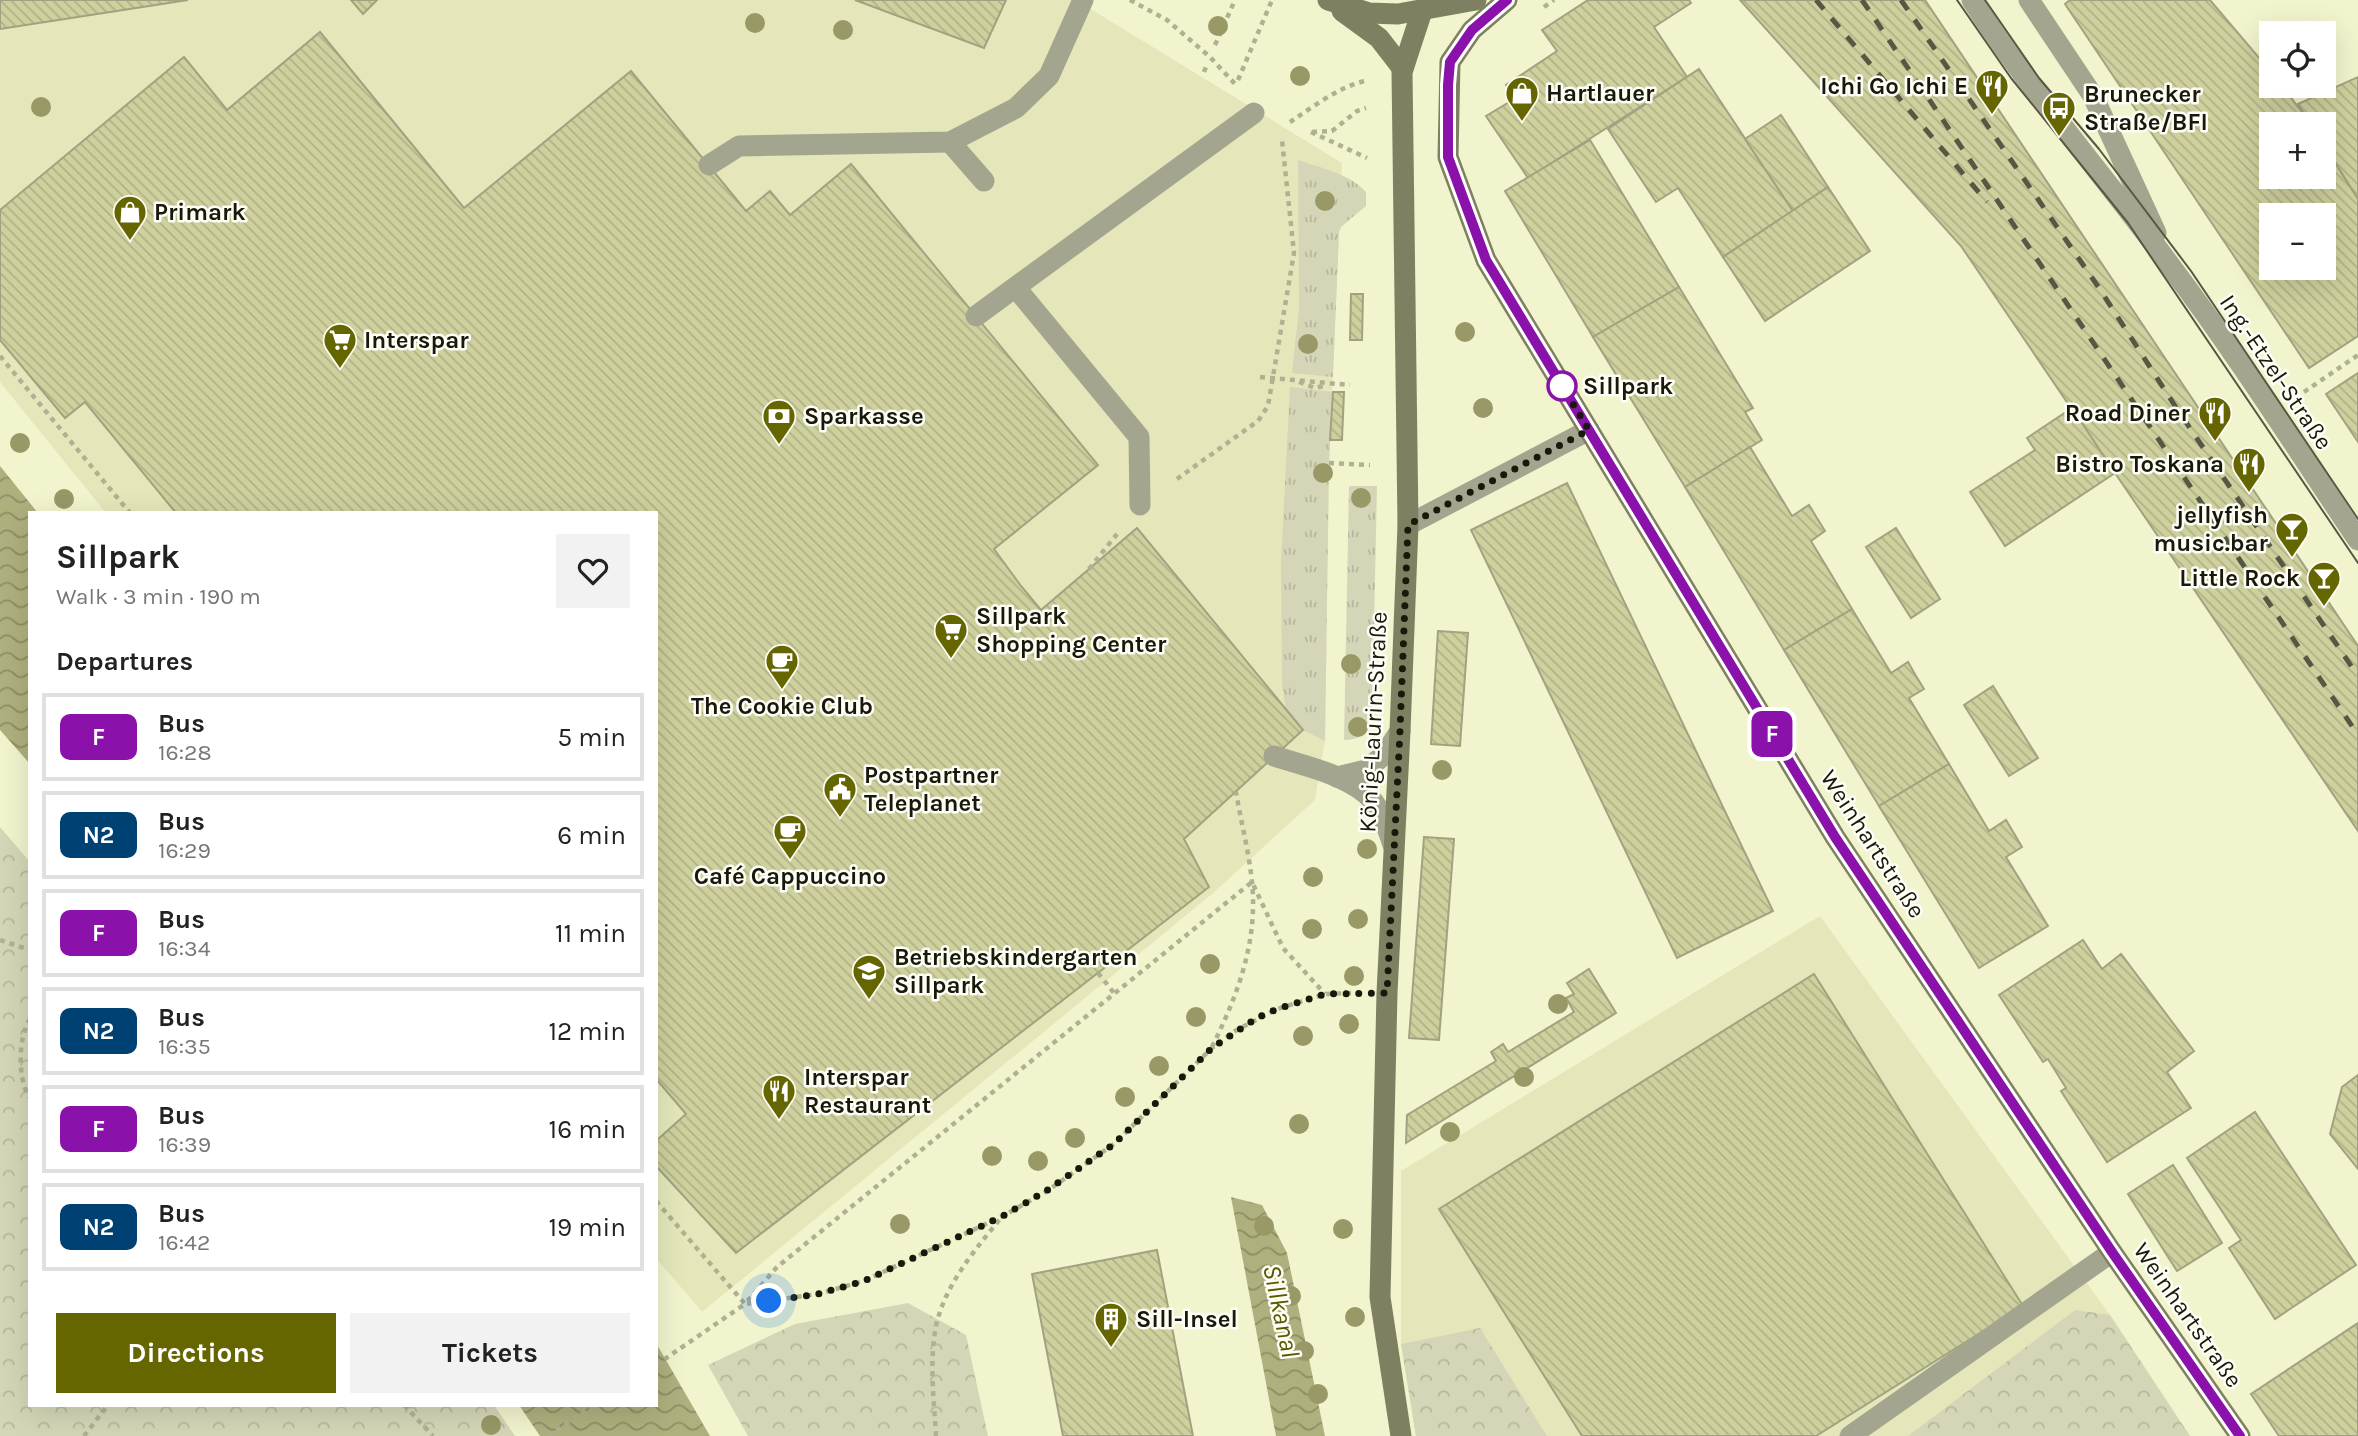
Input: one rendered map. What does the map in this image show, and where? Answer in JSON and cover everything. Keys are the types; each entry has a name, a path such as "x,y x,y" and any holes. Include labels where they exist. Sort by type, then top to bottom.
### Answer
{"street":[{"path":"709,165 739,146 950,142 1016,108 1049,76 1083,0"},
{"path":"1328,0 1369,13 1398,14 1426,6 1476,0"},
{"path":"1328,0 1379,38 1403,69"},
{"name":"Weinhartstraße","path":"1507,0 1472,30 1450,62 1448,157 1486,260 1835,837 2112,1252 2240,1436"},
{"name":"Ing.-Etzel-Straße","path":"1972,0 2025,76 2174,269 2358,540"},
{"name":"Ing.-Etzel-Straße","path":"2029,0 2093,96 2174,269"},
{"name":"König-Laurin-Straße","path":"1401,1436 1380,1297 1387,993 1408,525 1403,69 1426,6"},
{"path":"976,316 1254,113"},
{"path":"950,142 984,181"},
{"path":"1016,288 1139,437 1140,505"},
{"path":"1408,525 1589,430"},
{"path":"1337,777 1366,770 1385,754 1400,731"},
{"path":"1274,756 1337,777 1366,794 1383,817 1393,845"},
{"path":"1850,1436 2112,1252"}],"path":[{"path":"1130,0 1167,20 1210,57 1236,85 1272,0"},
{"path":"1215,46 1235,0"},
{"path":"1089,569 1140,505 1258,421 1268,405 1294,253 1281,129 1352,83"},
{"path":"1369,107 1357,111 1332,131 1311,132 1372,161"},
{"path":"2273,414 2358,355"},
{"path":"0,356 128,511"},
{"path":"1260,377 1350,386"},
{"path":"1329,463 1378,466"},
{"path":"1212,1048 1231,1007 1247,958 1253,919 1252,882 1236,792"},
{"path":"658,1364 745,1304 777,1268 1252,882"},
{"path":"1252,882 1283,948 1325,994"},
{"path":"0,940 28,949"},
{"path":"1098,972 1114,993"},
{"path":"745,1304 818,1294 864,1281 1003,1216 1046,1191 1114,1144 1212,1048 1257,1018 1325,994 1387,993"},
{"path":"28,1022 20,1044 25,1091 28,1095"},
{"path":"658,1203 745,1304"},
{"path":"936,1436 933,1370 940,1311 963,1266 1003,1216"},
{"path":"84,1436 106,1407"},
{"path":"406,1407 433,1436"},
{"path":"548,1436 592,1407"}],"shaded area":[{"name":"Sillpark Shopping Center","path":"0,0 1076,0 1342,163 1329,463 1325,741 1315,800 1212,894 702,1312 658,1260 658,511 104,511 0,382"},
{"path":"1820,916 2110,1315 2190,1436 1416,1436 1401,1344 1401,1171"}],"green space":[{"path":"1298,160 1344,176 1366,192 1366,206 1341,227 1339,232 1333,377 1292,373 1299,309"},
{"path":"1290,387 1333,392 1329,463 1325,741 1303,730 1286,710 1282,686 1281,561"},
{"path":"1349,486 1377,486 1372,720 1362,735 1344,740"},
{"path":"0,827 28,860 28,1407 495,1407 515,1436 0,1436"},
{"path":"908,1303 966,1335 988,1436 748,1436 708,1365 795,1324"},
{"path":"2075,1310 2110,1315 2190,1436 1908,1436"},
{"path":"1480,1328 1547,1436 1416,1436 1401,1344"}],"water":[{"path":"0,466 36,511 28,511 28,762 0,730"},
{"name":"Sillkanal","path":"1231,1197 1262,1205 1287,1253 1325,1436 1276,1436"},
{"path":"658,1346 710,1436 540,1436 520,1407 658,1407"}],"building":[{"path":"0,0 188,0 0,29"},
{"path":"351,0 377,0 363,14"},
{"path":"855,0 1006,0 984,48"},
{"path":"1588,0 1689,0 1691,3 1654,27 1687,77 1528,178 1486,116 1516,98 1506,85 1557,51 1542,30"},
{"path":"1740,0 1925,0 2358,646 2358,831 1961,246"},
{"path":"2070,0 2210,0 2259,58 2259,98 2291,98 2302,112 2259,112 2259,189 2336,189 2336,164 2358,199 2358,336 2309,368 2065,4"},
{"name":"Sillpark Shopping Center","path":"320,32 464,208 631,71 746,211 770,191 790,215 851,164 1098,465 994,549 1021,586 1041,610 1137,528 1303,730 1184,839 1209,887 736,1253 658,1168 658,1139 686,1114 658,1081 658,511 174,511 85,402 65,418 0,340 0,210 184,57 227,110"},
{"path":"1699,69 1793,211 1723,257 1678,188 1656,202 1608,129"},
{"path":"2358,77 2358,199 2336,164 2336,112 2303,112 2298,104 2311,98 2336,98 2336,87"},
{"path":"1781,115 1828,187 1793,211 1745,139"},
{"path":"1590,140 1679,287 1593,337 1505,191"},
{"path":"1828,187 1870,251 1765,321 1723,257"},
{"path":"1679,287 1753,408 1745,412 1762,440 1685,487 1593,337"},
{"path":"1351,294 1363,294 1362,340 1350,340"},
{"path":"2358,373 2358,442 2326,394"},
{"path":"1333,392 1344,392 1342,440 1330,440"},
{"path":"2072,408 2115,473 2005,546 1970,492 2035,450 2027,438"},
{"path":"1750,447 1792,516 1809,505 1825,531 1811,541 1852,609 1784,650 1685,487"},
{"path":"1567,483 1773,911 1677,958 1471,530"},
{"path":"1896,528 1940,599 1911,618 1866,547"},
{"path":"1852,609 1891,673 1908,662 1924,689 1909,698 1949,764 1879,806 1784,650"},
{"path":"1438,631 1468,633 1460,746 1431,744"},
{"path":"1993,686 2038,758 2009,776 1964,705"},
{"path":"1949,764 1989,831 2006,820 2022,847 2006,857 2048,926 1979,968 1879,806"},
{"path":"1424,837 1454,839 1439,1040 1409,1038"},
{"path":"2083,940 2102,969 2121,954 2194,1051 2167,1072 2191,1108 2107,1162 2061,1091 2066,1088 2048,1059 2043,1062 1999,995"},
{"path":"1589,969 1616,1013 1406,1143 1407,1115 1496,1061 1491,1052 1503,1044 1508,1052 1574,1012 1566,998 1574,994 1567,983"},
{"path":"1814,974 2023,1306 1816,1436 1582,1436 1439,1209"},
{"path":"2358,1075 2358,1169 2330,1134 2342,1087"},
{"path":"2255,1112 2356,1265 2275,1319 2229,1248 2241,1240 2187,1158"},
{"path":"2173,1165 2222,1243 2177,1271 2128,1194"},
{"name":"Sill-Insel","path":"1157,1250 1193,1436 1063,1436 1032,1274"},
{"path":"2358,1323 2358,1436 2279,1436 2251,1394"}],"tram line":[{"path":"1957,0 2011,78 2128,223 2358,563"},
{"path":"1985,0 2039,78 2099,149 2191,271 2358,519"}],"railway":[{"path":"1816,0 1987,202"},
{"path":"1862,0 2358,735"},
{"path":"1901,0 2099,288 2177,409 2358,676"}],"bus line":[{"name":"F","path":"1507,0 1472,30 1450,62 1448,85 1448,157 1486,260 1835,837 2112,1252 2240,1436"}],"place":[{"name":"Ichi Go Ichi E","path":"1992,116"},
{"name":"Hartlauer","path":"1522,123"},
{"name":"Brunecker Straße/BFI","path":"2059,138"},
{"name":"Primark","path":"130,242"},
{"name":"Interspar","path":"340,370"},
{"name":"Sillpark","path":"1562,386"},
{"name":"Road Diner","path":"2215,443"},
{"name":"Sparkasse","path":"779,446"},
{"name":"Bistro Toskana","path":"2249,494"},
{"name":"jellyfish music.bar","path":"2292,559"},
{"name":"Little Rock","path":"2324,608"},
{"name":"Sillpark Shopping Center","path":"951,660"},
{"name":"The Cookie Club","path":"782,691"},
{"name":"Postpartner Teleplanet","path":"840,819"},
{"name":"Café Cappuccino","path":"790,861"},
{"name":"Betriebskindergarten Sillpark","path":"869,1001"},
{"name":"Interspar Restaurant","path":"779,1121"},
{"name":"Sill-Insel","path":"1111,1349"}],"route":[{"path":"769,1301 818,1294 864,1281 1003,1216 1046,1191 1114,1144 1212,1048 1257,1018 1325,994 1387,993 1408,525 1589,430 1562,386"}]}
